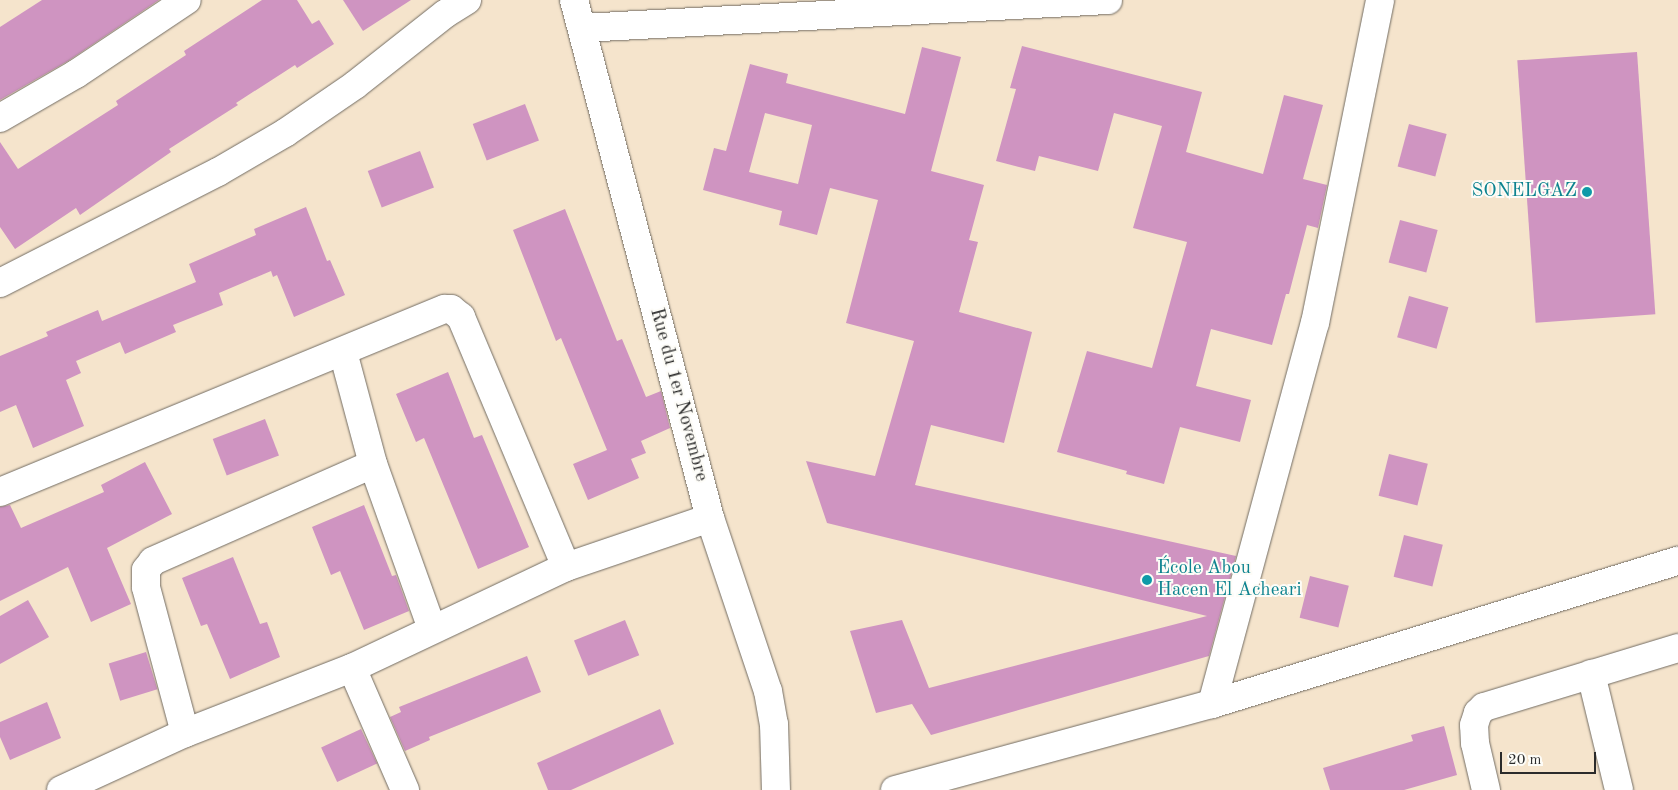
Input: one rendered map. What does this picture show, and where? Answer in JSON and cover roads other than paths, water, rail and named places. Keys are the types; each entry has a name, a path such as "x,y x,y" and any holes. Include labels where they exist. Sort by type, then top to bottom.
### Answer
{"street":[{"path":"0,118 76,74 187,0"},
{"name":"Rue du 1er Novembre","path":"574,0 710,518 768,691 774,724 776,790"},
{"path":"582,28 1108,0"},
{"path":"1212,704 1316,322 1380,0"},
{"path":"0,283 218,172 285,133 355,85 459,2"},
{"path":"0,492 445,309 456,311 465,326 566,567"},
{"path":"343,352 373,464 432,629"},
{"path":"184,733 146,587 146,570 153,561 373,464"},
{"path":"61,790 90,784 184,733 352,668 566,567 710,518"},
{"path":"895,790 1212,704 1678,561"},
{"path":"1486,790 1475,743 1474,725 1478,713 1484,707 1678,648"},
{"path":"352,668 405,790"},
{"path":"1590,674 1619,790"}],"place":[{"name":"SONELGAZ","path":"1587,192"},
{"name":"École Abou Hacen El Acheari","path":"1147,580"}]}
